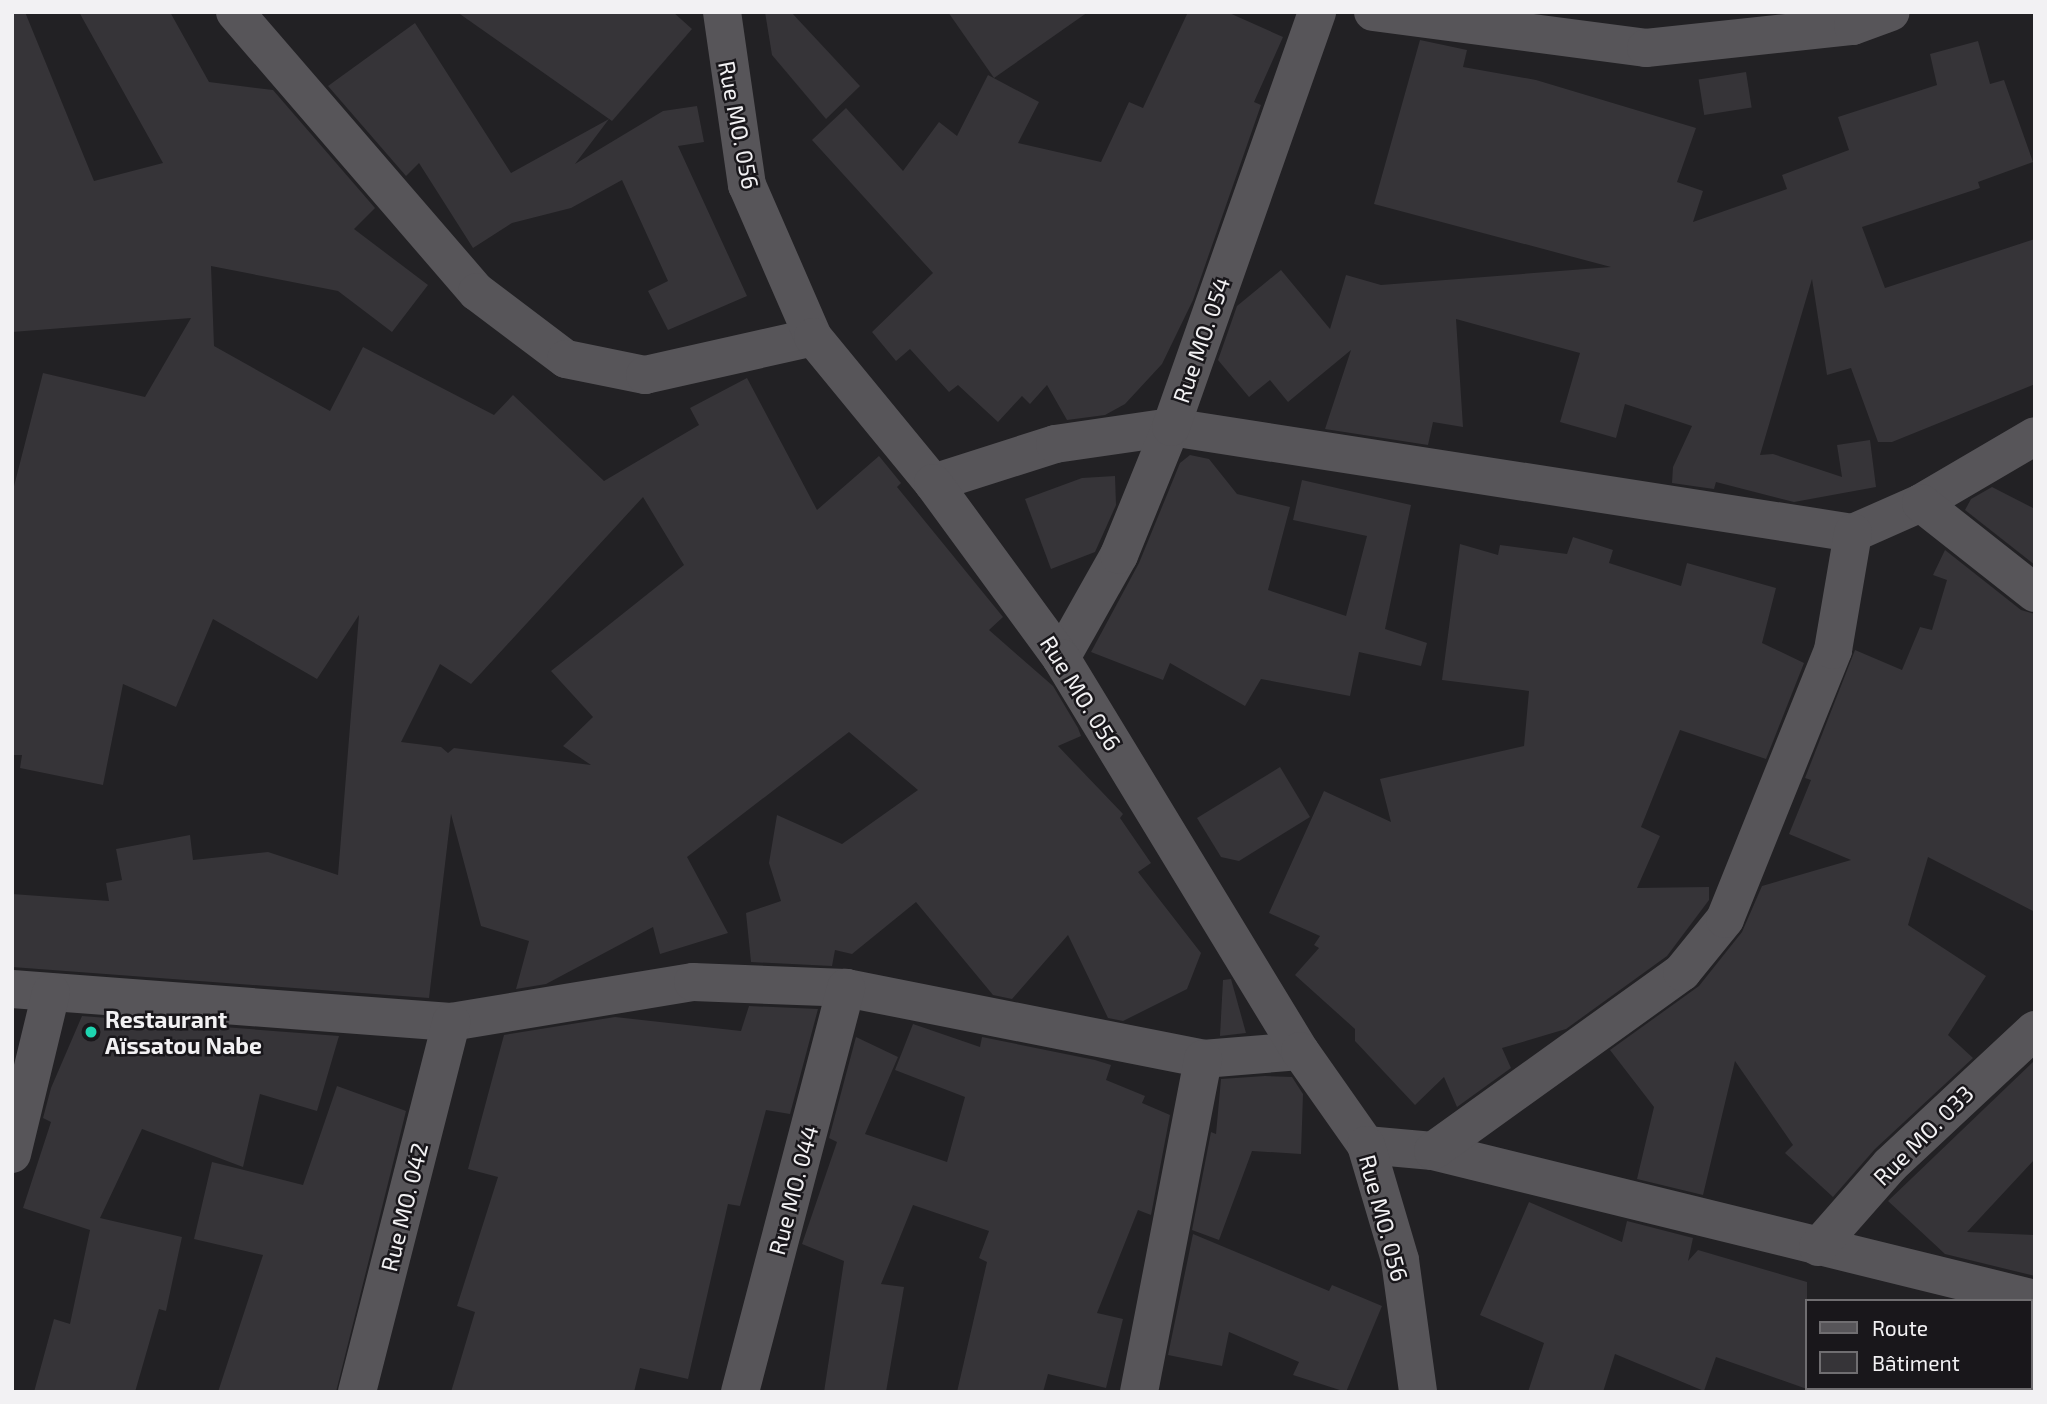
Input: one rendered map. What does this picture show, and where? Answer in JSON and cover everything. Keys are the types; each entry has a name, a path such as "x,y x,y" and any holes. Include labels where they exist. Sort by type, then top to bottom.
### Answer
{"street":[{"path":"235,12 477,292 566,359 645,375 814,337"},
{"name":"Rue MO. 056","path":"722,12 747,185 814,337 933,483 1061,658 1300,1051 1366,1145 1400,1260 1418,1392"},
{"name":"Rue MO. 054","path":"1061,658 1119,555 1171,427 1317,12"},
{"path":"1373,12 1646,48 1853,26 1891,12"},
{"path":"933,483 1055,444 1171,427 1853,533 1921,503 2035,436"},
{"path":"1921,503 2035,593"},
{"path":"1433,1151 1682,972 1725,919 1833,650 1853,533"},
{"path":"12,989 451,1022 693,982 846,988 1203,1059 1300,1051"},
{"name":"Rue MO. 044","path":"740,1392 846,988"},
{"path":"12,1154 51,993"},
{"name":"Rue MO. 042","path":"356,1392 451,1022"},
{"name":"Rue MO. 033","path":"1818,1247 1890,1165 2035,1030"},
{"path":"1139,1392 1203,1059"},
{"path":"1366,1145 1433,1151 2035,1299"}],"building":[{"path":"12,12 25,12 94,181 163,163 79,12 170,12 209,82 273,90 375,208 354,229 428,285 392,332 338,291 211,266 214,346 330,411 363,347 494,415 513,395 604,481 699,425 690,408 747,378 817,510 879,456 901,483 897,487 1003,617 989,630 1053,686 1078,728 1081,736 1058,746 1123,814 1120,818 1151,863 1138,872 1201,953 1187,989 1123,1021 1108,1018 1068,935 1012,999 993,995 916,902 852,954 835,950 832,966 751,962 746,913 781,901 769,863 777,815 842,844 918,790 849,732 687,857 728,933 660,954 653,927 546,984 516,989 529,941 481,926 451,814 429,998 12,967 12,894 109,901 106,883 122,880 116,849 190,835 193,860 268,852 338,875 359,615 317,679 213,619 176,707 123,684 103,785 20,768 22,755 12,755 12,494 43,373 145,397 191,318 12,332","holes":["643,497 684,565 551,671 593,717 563,746 591,765 454,748 448,753 441,747 401,742 440,664 471,684"]},
{"path":"457,12 673,12 692,29 612,121"},
{"path":"765,12 791,12 860,86 826,119 772,55"},
{"path":"948,12 1088,12 994,78"},
{"path":"1188,12 1227,12 1283,37 1254,102 1261,105 1193,300 1162,364 1125,404 1105,415 1067,420 1047,385 1030,404 1022,396 998,422 958,385 949,392 910,349 896,361 872,332 933,273 812,140 846,108 903,171 939,122 957,136 988,75 1039,102 1018,143 1101,162 1129,102 1143,108"},
{"path":"415,23 511,173 609,119 575,164 663,111 697,106 704,142 678,146 747,296 668,330 648,291 668,281 622,180 571,208 512,223 473,248 419,163 406,176 328,86"},
{"path":"1420,40 1467,50 1463,67 1536,80 1696,128 1677,182 1703,191 1693,222 1787,189 1782,175 1849,150 1838,117 1937,85 1930,54 1978,41 1990,84 2004,80 2033,162 1978,182 1980,188 1862,227 1885,288 2035,239 2035,384 1892,442 1878,442 1851,368 1827,375 1812,279 1760,455 1773,454 1842,477 1837,445 1870,440 1876,487 1794,502 1716,482 1714,489 1672,483 1673,467 1692,426 1625,404 1616,438 1560,422 1580,353 1456,319 1463,427 1433,422 1428,445 1325,429 1351,350 1288,402 1270,380 1249,397 1218,360 1237,306 1281,270 1330,329 1346,275 1381,285 1611,267 1374,204"},
{"path":"1746,72 1752,108 1704,115 1699,80"},
{"path":"1190,455 1209,459 1237,494 1290,507 1268,590 1346,616 1367,536 1293,520 1302,480 1411,505 1385,629 1427,643 1421,666 1359,652 1350,696 1261,679 1245,706 1170,663 1163,680 1091,652 1139,563 1180,463"},
{"path":"1115,476 1116,505 1095,552 1051,569 1025,499 1082,478"},
{"path":"1992,487 2035,509 2035,565 1965,510 1971,499"},
{"path":"1573,537 1613,550 1609,563 1681,586 1687,563 1776,588 1762,643 1804,663 1766,759 1680,730 1641,827 1660,836 1637,888 1709,887 1709,900 1667,956 1566,1029 1502,1048 1511,1068 1457,1107 1444,1077 1415,1105 1355,1041 1355,1029 1295,975 1319,948 1314,945 1320,936 1269,913 1324,791 1391,822 1380,779 1524,746 1529,691 1442,680 1460,544 1498,555 1500,545 1567,554"},
{"path":"1945,550 2021,610 2035,614 2035,912 1928,857 1908,925 1986,976 1948,1035 1973,1058 1875,1149 1833,1197 1785,1153 1793,1145 1735,1061 1703,1195 1637,1179 1654,1107 1610,1050 1699,986 1742,932 1762,886 1851,860 1789,834 1811,780 1805,778 1855,650 1902,670 1920,627 1932,630 1947,580 1933,575"},
{"path":"1280,767 1310,817 1239,861 1221,857 1197,818"},
{"path":"1231,979 1246,1033 1220,1036 1223,980"},
{"path":"749,1006 818,1009 790,1114 766,1110 740,1206 728,1204 688,1379 640,1368 634,1392 451,1392 475,1312 457,1306 498,1177 468,1169 504,1035 615,1017 741,1031"},
{"path":"82,1016 339,1036 317,1111 260,1094 243,1167 142,1129 100,1218 182,1237 166,1311 159,1309 135,1392 34,1392 54,1319 70,1324 90,1230 23,1208 51,1122 43,1118 51,1088"},
{"path":"913,1024 980,1047 982,1037 1111,1065 1106,1080 1145,1096 1142,1103 1170,1115 1151,1215 1138,1210 1097,1313 1123,1319 1106,1388 1048,1374 1043,1392 957,1392 987,1262 979,1258 989,1231 913,1205 881,1284 904,1287 886,1392 824,1392 844,1261 802,1244 837,1142 829,1138 856,1037 898,1057 865,1134 947,1162 965,1097 895,1070"},
{"path":"2035,1060 2035,1159 1967,1232 2035,1235 2035,1276 1945,1254 1888,1201"},
{"path":"1292,1077 1303,1094 1301,1154 1252,1151 1219,1240 1192,1230 1211,1132 1216,1134 1221,1079"},
{"path":"337,1086 406,1111 336,1392 218,1392 263,1255 194,1239 212,1162 303,1185"},
{"path":"1529,1202 1622,1242 1627,1221 1693,1238 1688,1261 1698,1250 1807,1282 1806,1389 1716,1357 1704,1391 1615,1354 1603,1392 1528,1392 1544,1343 1480,1315"},
{"path":"1193,1234 1329,1291 1332,1285 1382,1306 1346,1392 1293,1375 1299,1362 1229,1332 1222,1366 1168,1355"}],"place":[{"name":"Restaurant Aïssatou Nabe","path":"91,1032"}]}
